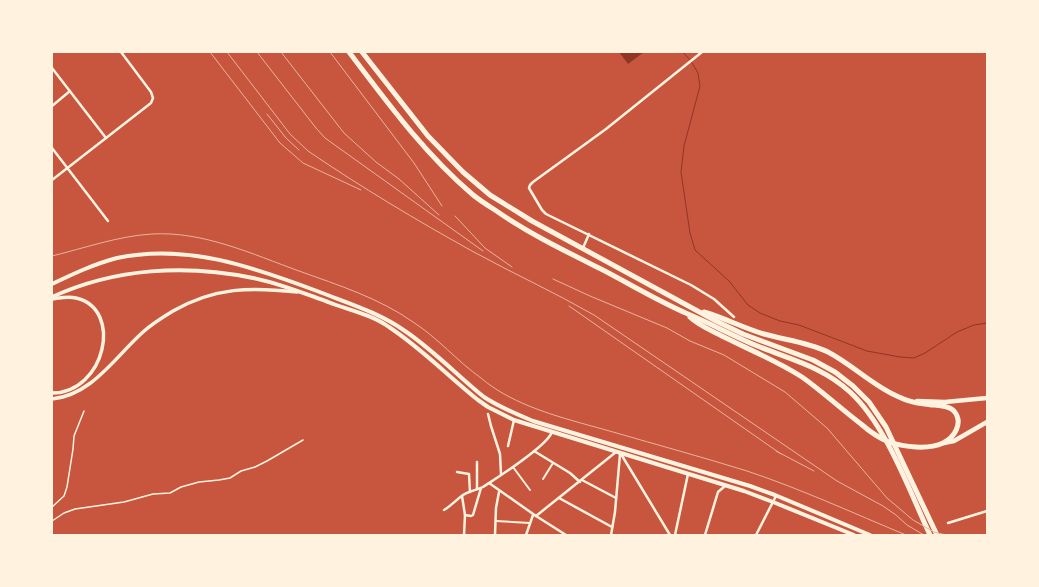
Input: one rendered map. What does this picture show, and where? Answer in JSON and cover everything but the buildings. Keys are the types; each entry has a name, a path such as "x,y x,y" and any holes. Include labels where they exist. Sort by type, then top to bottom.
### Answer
{"highway":[{"path":"349,52 414,136 441,165 474,196 521,227 687,313 762,347 817,368 842,384 873,419 890,449 930,535"},
{"path":"362,52 428,136 463,172 490,195 532,221 743,334 813,360 847,380 867,399 886,427 937,535"},
{"path":"694,308 719,316 763,334 815,346 848,364 891,394 910,401 949,408 958,418 958,426 954,434 942,443"},
{"path":"687,313 693,319 709,329 778,363 802,378 873,434 888,441 919,447 932,446 958,439 987,422"},
{"path":"910,401 945,402 987,398"}],"main road":[{"path":"52,284 77,272 116,258 158,253 180,254 221,260 266,272 356,306 392,323 415,338 484,397 494,404 515,414 538,423 750,486 870,535"},
{"path":"52,298 86,283 126,274 168,270 211,272 252,278 305,293 344,308 360,312 388,326 418,348 478,400 488,407 514,420 618,453 688,473 774,502 854,535"},
{"path":"52,399 73,394 85,388 109,367 144,330 191,302 215,294 243,289 271,289 305,293"},
{"path":"52,298 76,298 83,300 90,305 99,317 103,343 102,352 97,365 88,378 74,388 52,393"}],"street":[{"path":"52,180 148,106 153,98 151,92 121,52"},
{"path":"702,52 606,129 530,185 530,191 544,212 691,285 714,299 734,317"},
{"path":"52,68 106,138"},
{"path":"52,106 70,91"},
{"path":"52,148 108,221"},
{"path":"583,248 589,234"},
{"path":"488,414 500,454 501,474"},
{"path":"508,446 514,420"},
{"path":"444,510 454,504 462,496 481,488 513,467 548,440 552,432"},
{"path":"526,535 534,515 618,453 622,447"},
{"path":"534,451 581,481 616,498"},
{"path":"611,535 616,498 618,453"},
{"path":"618,453 670,535"},
{"path":"477,462 477,490"},
{"path":"543,479 553,463"},
{"path":"513,467 530,490"},
{"path":"458,472 468,474 470,492"},
{"path":"675,535 688,473"},
{"path":"489,483 499,492 566,535"},
{"path":"705,535 718,492 725,486"},
{"path":"465,515 473,515 481,488"},
{"path":"495,535 495,521 499,492"},
{"path":"462,496 465,515 464,535"},
{"path":"756,535 776,496"},
{"path":"559,498 612,527"},
{"path":"948,522 987,511"},
{"path":"495,521 530,524"}],"lane":[{"path":"52,507 64,496 67,487 74,436 84,411"},
{"path":"52,521 64,513 75,509 124,502 153,494 170,493 182,487 199,482 230,478 241,471 267,461 303,440"}],"shaded area":[{"path":"619,52 644,52 628,64"}],"waterway":[{"path":"683,52 690,60"},
{"path":"692,63 698,73 700,86 684,146 681,172 690,233 695,250 729,281 748,305 760,313 780,321 799,325 867,351 900,357 914,358 925,353 957,332 974,325 987,323"}],"railway":[{"path":"210,52 280,143 303,163 361,190"},
{"path":"227,52 290,134 308,151 368,190 430,227 487,259 594,315 837,481 883,506 907,525 924,535"},
{"path":"257,52 325,138 483,251"},
{"path":"281,52 344,133 439,215"},
{"path":"330,52 414,163 442,206"},
{"path":"267,114 286,138 299,150"},
{"path":"455,216 485,248 512,267"},
{"path":"52,256 127,237 152,234 190,236 227,245 343,287 400,313 422,328 472,371 492,386 529,406 550,414 747,471 807,493 906,535"},
{"path":"553,279 667,328 690,341 724,355 785,392 827,428 887,498 913,520 934,532 946,535"},
{"path":"569,306 781,454"},
{"path":"776,451 814,471"}]}
